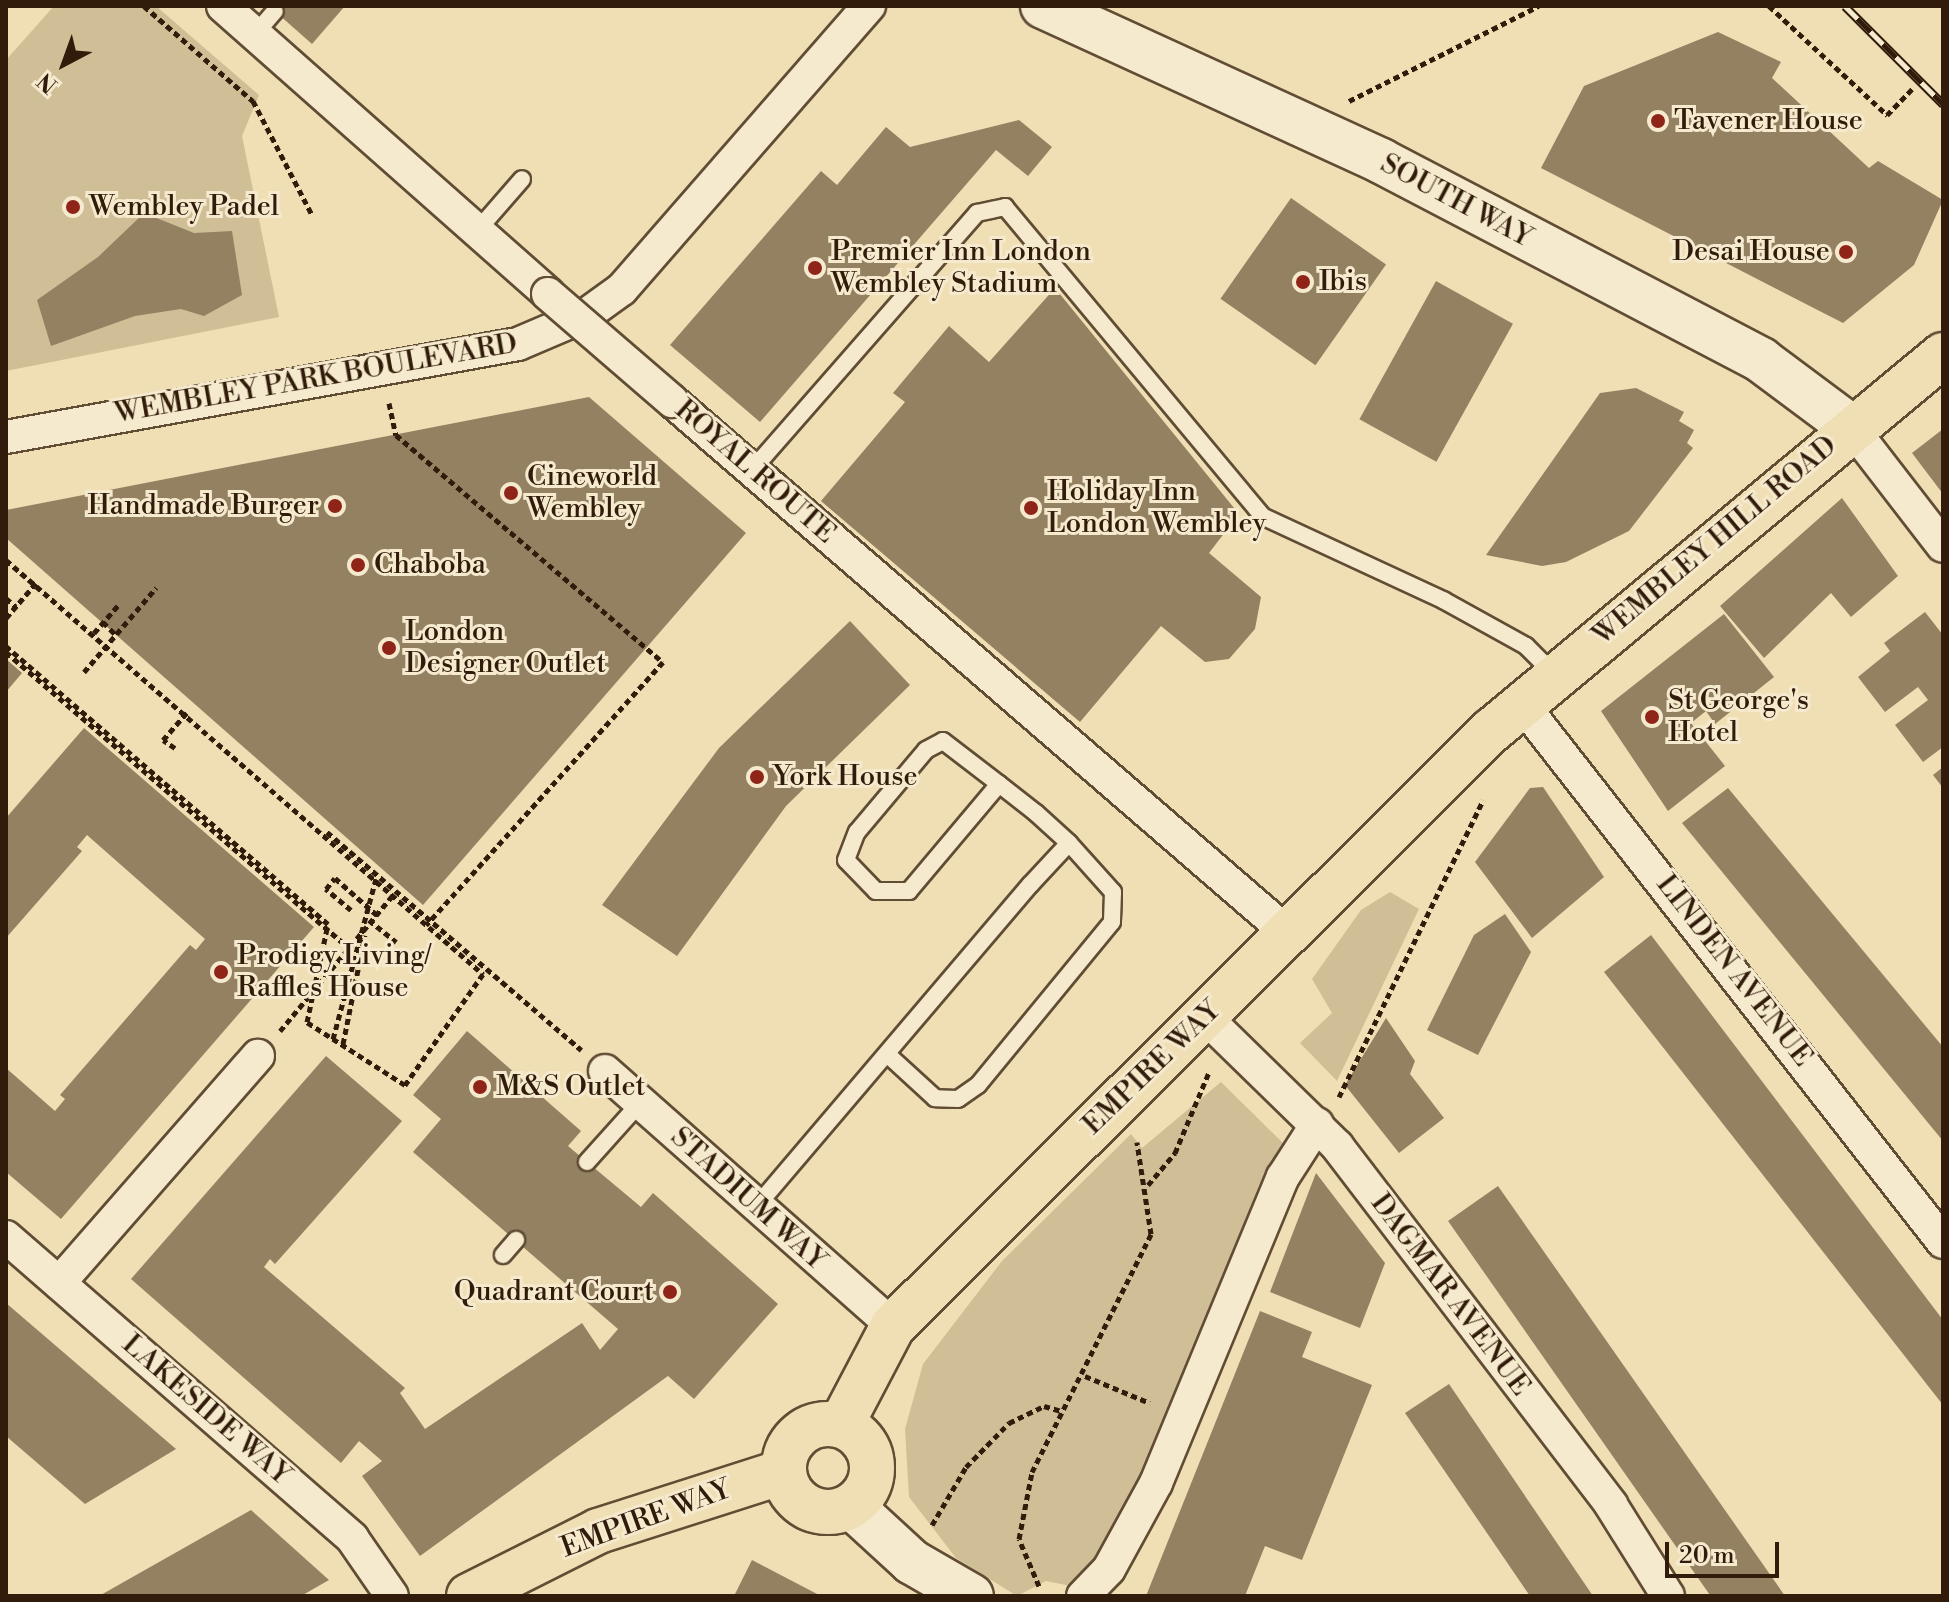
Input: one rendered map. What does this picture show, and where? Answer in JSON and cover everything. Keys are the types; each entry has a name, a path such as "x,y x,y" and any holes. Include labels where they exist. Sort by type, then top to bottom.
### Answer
{"main road":[{"name":"SOUTH WAY","path":"1043,6 1381,161 1761,360 1851,427"},
{"name":"WEMBLEY HILL ROAD","path":"1506,718 1554,674 1851,427 1943,355"},
{"name":"EMPIRE WAY","path":"841,1425 893,1326 1209,1037 1290,935 1506,718"},
{"path":"841,1425 862,1440 871,1463 868,1487 851,1506 813,1510 792,1495 783,1472 800,1433 841,1425"},
{"name":"EMPIRE WAY","path":"477,1594 598,1531 783,1472"},
{"path":"851,1506 912,1562 971,1596"}],"street":[{"name":"ROYAL ROUTE","path":"223,6 265,23 307,85 1290,935"},
{"name":"WEMBLEY PARK BOULEVARD","path":"6,437 518,344 586,315 622,289 869,6"},
{"path":"1851,427 1943,546"},
{"name":"LINDEN AVENUE","path":"1506,718 1943,1242"},
{"name":"DAGMAR AVENUE","path":"1209,1037 1317,1124 1611,1505 1668,1596"},
{"path":"59,1283 258,1056"},
{"name":"STADIUM WAY","path":"605,1071 755,1208 893,1326"},
{"path":"1083,1596 1109,1569 1182,1415 1283,1177 1317,1124"},
{"name":"LAKESIDE WAY","path":"6,1237 352,1538 392,1596"}],"lane":[{"path":"476,232 522,179"},
{"path":"752,470 977,213 1005,207 1262,516 1443,600 1526,646 1554,674"},
{"path":"887,1054 935,1098 958,1099 978,1085 1112,922 1113,892 1069,843 999,784 943,741 926,750 857,832 846,860 876,891 909,891 999,784"},
{"path":"755,1208 1069,843"},
{"path":"587,1162 640,1103"},
{"path":"503,1255 516,1240"}],"path":[{"path":"144,6 253,101 312,215"},
{"path":"1338,107 1539,6"},
{"path":"1769,6 1887,115 1913,88"},
{"path":"396,435 663,662 428,923"},
{"path":"6,559 428,923 605,1071"},
{"path":"6,559 107,645"},
{"path":"8,613 36,583"},
{"path":"84,672 156,588"},
{"path":"6,598 16,607"},
{"path":"94,633 119,604"},
{"path":"103,622 116,635"},
{"path":"6,649 328,924 307,1022 405,1085 483,974 327,832"},
{"path":"6,649 349,948"},
{"path":"119,655 394,895 258,1056"},
{"path":"142,672 376,877 370,920 333,1039"},
{"path":"171,745 163,740 187,712"},
{"path":"1317,1124 1377,1024 1484,799"},
{"path":"350,911 326,889 335,878 377,915"},
{"path":"370,920 396,942 389,934"},
{"path":"343,1044 365,935"},
{"path":"1148,1185 1175,1153 1209,1037"},
{"path":"1039,1586 1019,1539 1032,1472 1062,1411 1085,1376 1149,1241 1148,1185 1137,1142"},
{"path":"1085,1376 1182,1415"},
{"path":"912,1562 987,1443 1032,1409 1062,1411"}],"shaded area":[{"path":"54,6 156,6 259,95 242,136 279,317 6,371 6,60"},
{"path":"1390,892 1419,909 1337,1081 1300,1043 1332,1013 1312,979 1361,910"},
{"path":"1221,1082 1284,1144 1259,1185 1128,1518 1076,1587 1046,1581 1017,1596 956,1558 909,1497 905,1429 923,1364 1002,1261 1131,1134 1142,1148"}],"building":[{"path":"269,6 345,6 312,44"},
{"path":"1718,32 1781,62 1772,78 1869,168 1878,161 1943,200 1914,265 1843,323 1541,168 1584,86"},
{"name":"Premier Inn London Wembley Stadium","path":"1019,120 1052,147 1028,176 996,150 760,422 670,345 821,171 837,185 886,127 910,147"},
{"name":"Ibis","path":"1291,198 1386,265 1315,365 1220,299"},
{"path":"144,213 194,233 232,231 242,295 204,316 181,309 135,316 51,346 37,300 98,257"},
{"path":"1436,281 1513,324 1436,462 1359,419"},
{"name":"Holiday Inn London Wembley","path":"1055,288 1239,514 1209,553 1261,597 1255,629 1229,659 1205,662 1161,626 1080,722 821,501 905,402 893,393 949,326 989,362"},
{"path":"1636,388 1684,412 1679,421 1694,430 1687,443 1693,448 1629,531 1566,562 1542,566 1486,555 1600,393"},
{"name":"London Designer Outlet","path":"589,397 746,533 423,905 6,538 6,510"},
{"path":"1943,429 1943,494 1912,453"},
{"path":"1842,498 1898,576 1851,617 1831,593 1764,658 1720,606"},
{"path":"1925,612 1943,635 1943,747 1923,762 1895,725 1928,700 1918,687 1885,712 1858,677 1890,651 1884,643"},
{"name":"St George's Hotel","path":"1724,614 1774,677 1715,724 1706,711 1691,723 1725,766 1668,811 1601,711"},
{"name":"York House","path":"850,621 910,685 786,806 677,956 602,905 719,748"},
{"path":"6,659 22,673 6,692"},
{"name":"Prodigy Living/ Raffles House","path":"84,728 314,927 61,1219 6,1172 6,1068 55,1111 65,1099 60,1095 190,945 196,950 205,939 87,835 77,847 82,851 6,938 6,818"},
{"path":"1943,767 1943,788 1933,775"},
{"path":"1543,787 1604,877 1532,938 1475,862 1530,788"},
{"path":"1728,788 1943,1047 1943,1141 1682,823"},
{"path":"1505,914 1531,952 1478,1055 1427,1030 1474,935"},
{"path":"1651,935 1943,1320 1943,1405 1604,972"},
{"path":"1386,1018 1415,1061 1410,1074 1444,1118 1399,1153 1345,1085"},
{"name":"Quadrant Court","path":"467,1031 581,1131 568,1146 641,1207 653,1193 778,1304 694,1399 668,1376 420,1556 362,1476 382,1461 359,1441 341,1463 131,1279 326,1056 402,1121 275,1264 270,1259 264,1267 405,1388 400,1393 425,1429 582,1323 600,1350 618,1329 413,1152 441,1119 413,1095"},
{"path":"1316,1173 1385,1263 1360,1328 1270,1292"},
{"path":"1498,1186 1785,1596 1711,1596 1448,1221"},
{"path":"6,1303 176,1449 85,1504 6,1436"},
{"path":"1260,1311 1312,1332 1302,1357 1372,1385 1302,1560 1265,1546 1245,1596 1146,1596"},
{"path":"1449,1384 1593,1596 1530,1596 1405,1413"},
{"path":"251,1510 329,1580 301,1596 99,1596"},
{"path":"752,1560 821,1596 734,1596"}],"railway":[{"path":"1845,6 1943,104"}],"place":[{"name":"Tavener House","path":"1658,121"},
{"name":"Wembley Padel","path":"73,207"},
{"name":"Desai House","path":"1846,252"},
{"name":"Premier Inn London Wembley Stadium","path":"815,268"},
{"name":"Ibis","path":"1303,282"},
{"name":"Cineworld Wembley","path":"511,493"},
{"name":"Handmade Burger","path":"335,506"},
{"name":"Holiday Inn London Wembley","path":"1031,508"},
{"name":"Chaboba","path":"358,565"},
{"name":"London Designer Outlet","path":"389,648"},
{"name":"St George's Hotel","path":"1652,717"},
{"name":"York House","path":"757,777"},
{"name":"Prodigy Living/ Raffles House","path":"221,972"},
{"name":"M&S Outlet","path":"480,1087"},
{"name":"Quadrant Court","path":"670,1292"}]}
